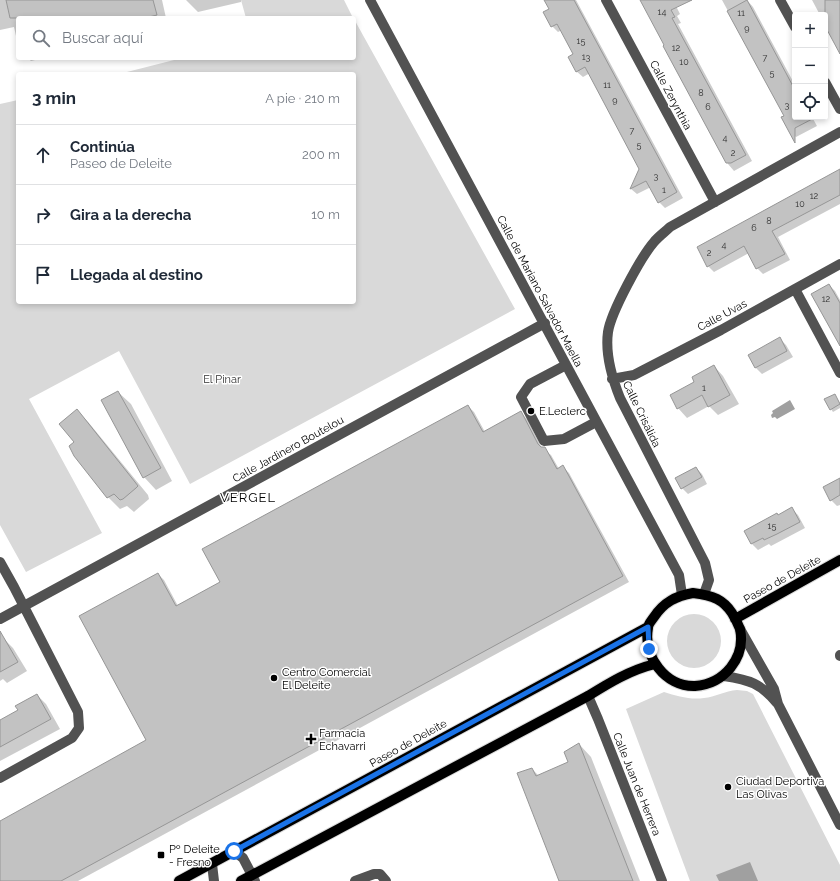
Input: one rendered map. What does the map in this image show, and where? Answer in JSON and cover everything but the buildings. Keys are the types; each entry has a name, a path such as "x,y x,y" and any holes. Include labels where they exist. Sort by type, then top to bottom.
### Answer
{"main road":[{"name":"Paseo de Deleite","path":"735,619 840,560"},
{"path":"693,593 704,594 716,598 727,606 740,629 741,640 739,652 734,664 724,676 710,683 694,686 679,683 665,675 655,664 649,649 648,627 660,609 670,600 682,595 693,593"},
{"name":"Paseo de Deleite","path":"180,881 648,627"},
{"path":"241,881 254,878 588,696 620,677 643,667 655,664"}],"street":[{"name":"Calle de Mariano Salvador Maella","path":"370,0 545,323 596,422 679,575 682,595"},
{"name":"Calle Zerynthia","path":"606,0 715,202"},
{"path":"780,0 792,22"},
{"path":"826,84 840,109"},
{"name":"Calle Crisálida","path":"704,594 709,580 705,563 620,398 612,378 608,356 608,332 616,310 639,265 654,242 670,227 840,132"},
{"name":"Calle Uvas","path":"612,378 634,375 840,264"},
{"path":"795,289 840,373"},
{"name":"Calle Jardinero Boutelou","path":"0,619 545,323"},
{"path":"566,365 530,384 521,397 544,440 564,439 596,422"},
{"path":"0,562 78,712 79,728 72,738 0,778"},
{"path":"740,629 774,689 778,704"},
{"path":"724,676 744,679 759,685 769,693 778,704 840,825"},
{"name":"Calle Juan de Herrera","path":"588,696 662,881"},
{"path":"234,851 243,858 254,878"},
{"path":"212,864 214,881"},
{"path":"355,881 374,874 380,874 386,881"}],"green space":[{"path":"241,0 344,0 352,16 245,16"},
{"name":"El Pinar","path":"356,23 515,309 190,484 119,351 29,399 102,533 26,572 0,525 0,104 16,100 16,304 356,304 356,72 127,72 174,60 356,60"},
{"path":"694,614 704,616 713,622 719,631 721,641 719,651 713,660 704,666 694,668 684,666 675,660 669,651 667,641 669,631 675,622 684,616"},
{"name":"Ciudad Deportiva Las Olivas","path":"737,690 747,691 753,694 840,865 840,881 690,881 626,709 664,692 684,697 699,698"}],"shaded area":[{"path":"790,400 795,409 777,419 775,417 772,418 772,411"},
{"path":"750,862 758,881 719,881 716,875"}],"place":[{"name":"E.Leclerc","path":"531,411"},
{"name":"Centro Comercial El Deleite","path":"274,678"},
{"name":"Farmacia Echavarri","path":"311,739"},
{"name":"Ciudad Deportiva Las Olivas","path":"728,787"},
{"name":"Pº Deleite - Fresno","path":"161,855"}],"district":[{"name":"VERGEL","path":"248,497"}],"route":[{"path":"234,851 648,627 649,649"}]}
